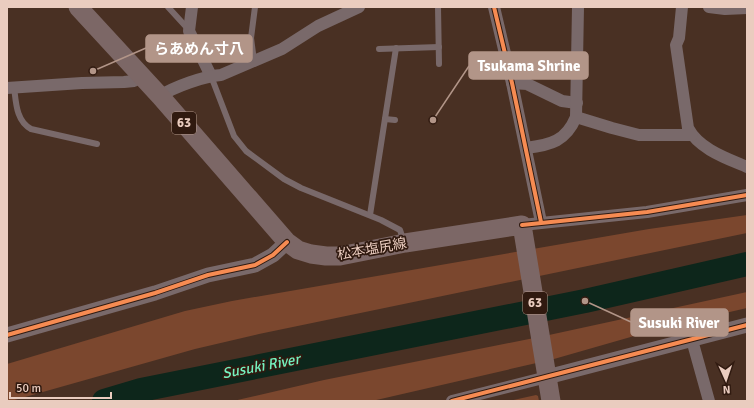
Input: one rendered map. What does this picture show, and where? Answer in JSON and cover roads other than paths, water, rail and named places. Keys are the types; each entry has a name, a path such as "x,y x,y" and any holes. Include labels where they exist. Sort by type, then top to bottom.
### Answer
{"main road":[{"name":"松本塩尻線","path":"78,7 160,96 287,242 298,250 326,256 340,256 405,243 523,233"},
{"name":"63","path":"523,233 551,401"}],"street":[{"path":"192,7 189,31 211,76"},
{"path":"494,7 512,83 541,222"},
{"path":"526,148 545,146 563,137 572,126 576,117 578,7"},
{"path":"682,7 679,38 676,45 688,128 699,142 723,157 747,167"},
{"path":"709,7 725,9 747,8"},
{"path":"160,96 167,91 211,76 221,75 282,49 318,26 356,8"},
{"path":"11,87 82,82 124,82 134,81 142,76"},
{"path":"512,83 527,84 562,101 577,103"},
{"path":"576,117 639,135 692,135"},
{"path":"523,233 541,222 647,212 747,195"},
{"path":"7,335 155,293 208,275 255,265 273,255 287,242"},
{"path":"452,401 546,371 692,340 747,325"},
{"path":"692,340 709,401"}],"lane":[{"path":"168,7 189,31"},
{"path":"254,61 251,38 255,7"},
{"path":"438,7 439,64"},
{"path":"379,49 438,47"},
{"path":"370,215 396,48"},
{"path":"211,76 234,136 246,151 284,179 301,188 370,215 400,230 405,243"},
{"path":"11,87 17,109 25,126 31,129 97,144"},
{"path":"385,119 395,120"}],"waterway":[{"name":"Susuki River","path":"104,401 141,390 585,301 747,264"}],"place":[{"name":"らあめん寸八","path":"93,71"},
{"name":"Tsukama Shrine","path":"433,120"},
{"name":"Susuki River","path":"585,301"}]}
